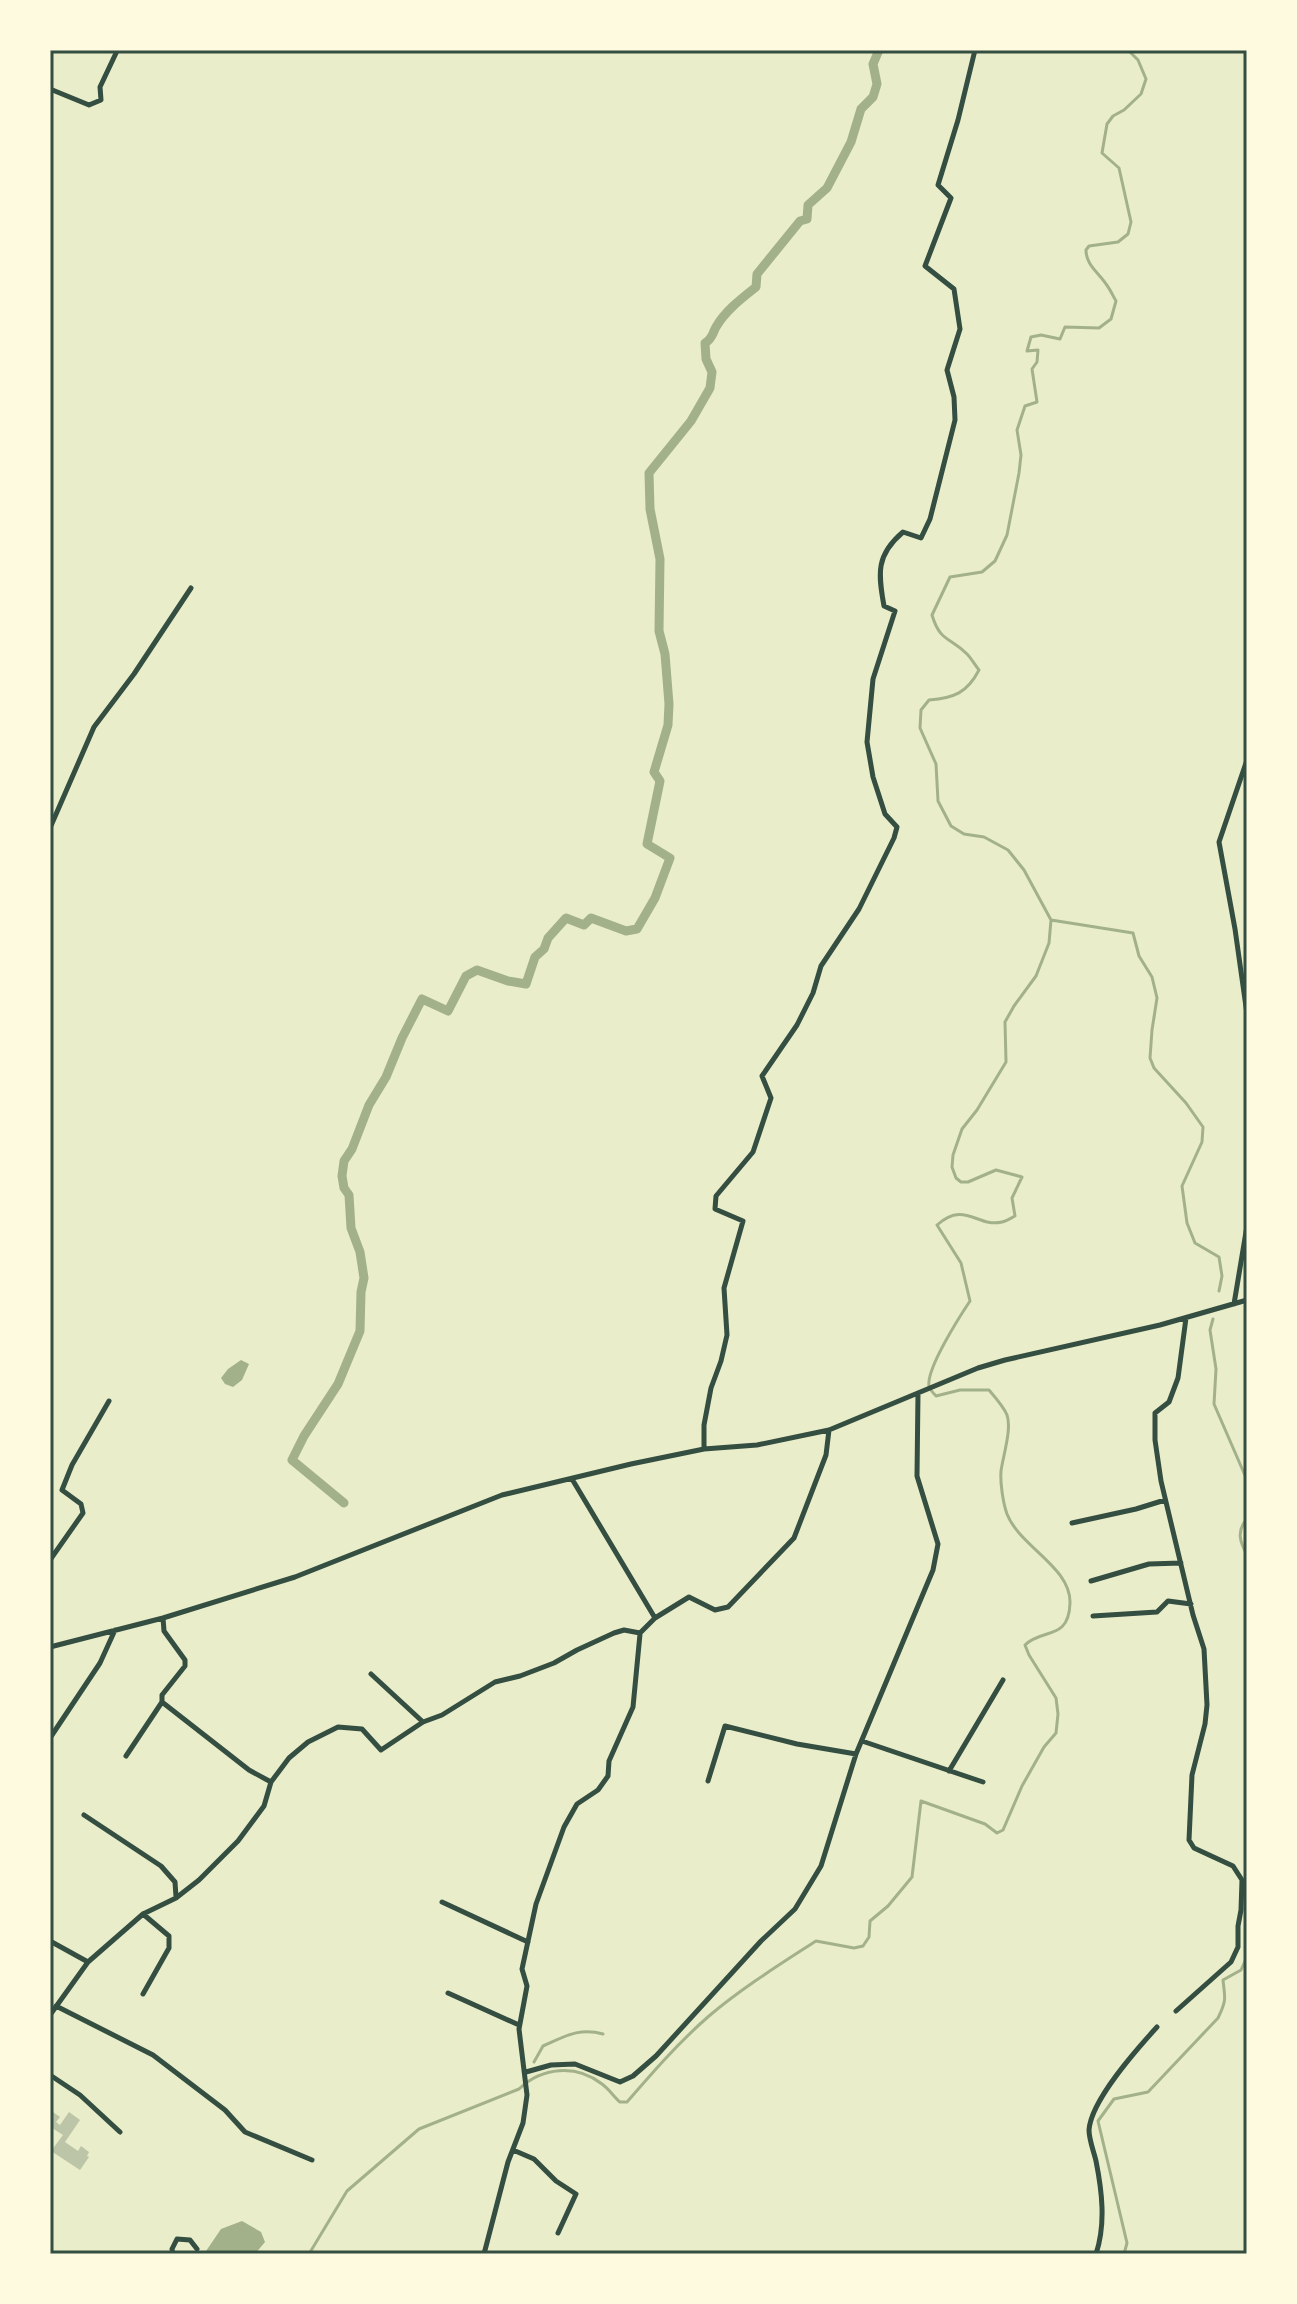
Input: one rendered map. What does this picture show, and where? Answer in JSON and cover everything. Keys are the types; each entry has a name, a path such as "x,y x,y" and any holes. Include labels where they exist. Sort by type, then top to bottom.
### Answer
{"street":[{"path":"50,89 89,105 101,100 100,87 115,50"},
{"path":"704,1449 704,1425 711,1388 727,1335 724,1288 743,1221 715,1209 716,1196 753,1152 771,1098 762,1076 797,1025 813,993 821,966 859,909 897,827 885,814 873,777 867,742 873,679 895,611 884,606 880,565 890,544 903,532 921,538 930,519 955,420 954,397 947,370 960,329 954,289 925,266 951,198 938,185 975,50"},
{"path":"50,828 94,727 134,674 191,588"},
{"path":"1247,760 1219,842 1247,1014"},
{"path":"1234,1304 1247,1226"},
{"path":"50,1647 163,1618 295,1577 502,1495 704,1449 757,1445 829,1430 978,1368 1186,1318 1247,1300"},
{"path":"1176,2011 1231,1962 1238,1947 1242,1880 1233,1866 1194,1848 1189,1840 1192,1775 1207,1705 1204,1649 1165,1500 1155,1440 1155,1413 1169,1402 1178,1378 1186,1318"},
{"path":"526,2072 551,2065 575,2064 620,2082 633,2076 656,2056 761,1941 795,1909 821,1866 856,1754 933,1570 938,1544 917,1476 919,1392"},
{"path":"50,1560 83,1513 81,1504 62,1490 72,1465 109,1401"},
{"path":"484,2254 523,2123 527,2095 519,2025 527,1986 522,1969 536,1904 564,1827 577,1804 598,1790 608,1776 609,1761 633,1707 640,1633 655,1618 689,1597 715,1610 728,1607 794,1538 826,1455 829,1430"},
{"path":"571,1478 655,1618"},
{"path":"1072,1523 1165,1500"},
{"path":"1091,1581 1149,1564 1181,1563"},
{"path":"1093,1616 1157,1612 1168,1601 1191,1604"},
{"path":"126,1756 162,1702 162,1695 185,1666 185,1660 164,1631 163,1618"},
{"path":"50,1738 100,1663 115,1629"},
{"path":"50,2015 88,1962 143,1914 176,1898 199,1880 238,1841 264,1806 271,1782 289,1758 308,1742 338,1727 362,1729 381,1750 423,1722 442,1715 495,1682 554,1663 614,1633 624,1630 640,1633"},
{"path":"371,1674 423,1722"},
{"path":"949,1771 1003,1680"},
{"path":"162,1702 249,1770 271,1782"},
{"path":"708,1781 725,1726 797,1744 856,1754"},
{"path":"862,1741 983,1782"},
{"path":"84,1815 161,1866 175,1882 176,1898"},
{"path":"442,1902 528,1942"},
{"path":"143,1914 169,1936 169,1948 143,1994"},
{"path":"50,1941 88,1962"},
{"path":"448,1993 519,2025"},
{"path":"56,2006 153,2055 225,2110 245,2132 312,2160"},
{"path":"1096,2254 1102,2224 1102,2201 1089,2130 1099,2102 1130,2057 1157,2027"},
{"path":"50,2075 80,2095 120,2132"},
{"path":"513,2150 534,2159 556,2181 576,2194 558,2233"},
{"path":"173,2254 177,2239 190,2240 197,2249"}],"shaded area":[{"path":"241,1360 249,1364 242,1380 233,1387 225,1384 221,1378"},
{"path":"242,2221 261,2232 265,2242 255,2254 204,2254 221,2229"}],"building":[{"path":"53,2112 60,2117 56,2122 60,2125 69,2112 80,2120 65,2142 78,2151 81,2146 89,2152 80,2170 51,2151 63,2135 52,2128 50,2131 50,2114"}],"waterway":[{"path":"344,1503 292,1460 338,1384 360,1331 364,1278 360,1252 351,1228 349,1195 344,1188 344,1161 422,999 448,1011 466,976 477,970 526,984 535,957 566,918 584,925 591,918 626,931 637,929 655,898 670,858 647,844 660,781 654,772 668,725 669,704 665,654 659,631 660,559 650,509 649,473 691,421 710,388 712,372 706,359 705,343 729,310 756,287 757,274 800,221 807,219 808,205 827,188 851,142 861,109 873,97 877,84 873,64 879,50"},
{"path":"309,2254 347,2191 419,2129 519,2089 549,2072 581,2073 605,2086 620,2102 627,2102 709,2016 775,1968 816,1941 854,1948 863,1946 869,1937 870,1921 888,1906 912,1877 921,1801 985,1824 997,1833 1003,1830 1022,1786 1044,1747 1056,1733 1056,1698 1025,1645 1060,1629 1065,1623 1070,1603 1068,1590 1054,1568 1022,1537 1007,1514 1001,1476 1008,1435 1007,1415 989,1390 960,1390 936,1396 929,1386 938,1356 970,1301 961,1263 937,1225 955,1215 993,1223 1015,1216 1012,1198 1022,1177 996,1170 961,1182 952,1167 953,1155 962,1129 1006,1062 1005,1022 1036,976 1049,943 1051,920 1024,870 1008,850 984,837 964,834 951,826 938,801 936,764 920,728 921,710 929,700 959,693 979,670 967,654 942,635 932,615 950,577 982,572 995,561 1007,535 1021,455 1017,430 1025,406 1037,402 1032,369 1037,362 1038,350 1027,351 1031,337 1041,335 1060,339 1065,327 1099,328 1111,319 1116,301 1090,264 1086,250 1089,246 1118,242 1128,234 1131,222 1119,168 1102,153 1107,124 1141,94 1146,79 1138,60 1128,50"},
{"path":"1051,920 1133,933 1139,956 1152,977 1157,998 1150,1058 1154,1068 1203,1127 1202,1142 1182,1186 1187,1223 1195,1243 1219,1257 1222,1276 1219,1291"},
{"path":"1213,1319 1210,1330 1216,1369 1214,1404 1247,1480"},
{"path":"1247,1519 1240,1537 1247,1555"},
{"path":"1124,2254 1127,2243 1098,2121 1114,2099 1148,2092 1218,2018 1225,1999 1223,1980 1241,1970 1246,1959 1247,1908"},
{"path":"534,2062 543,2046 565,2036 579,2032 603,2034"}]}
